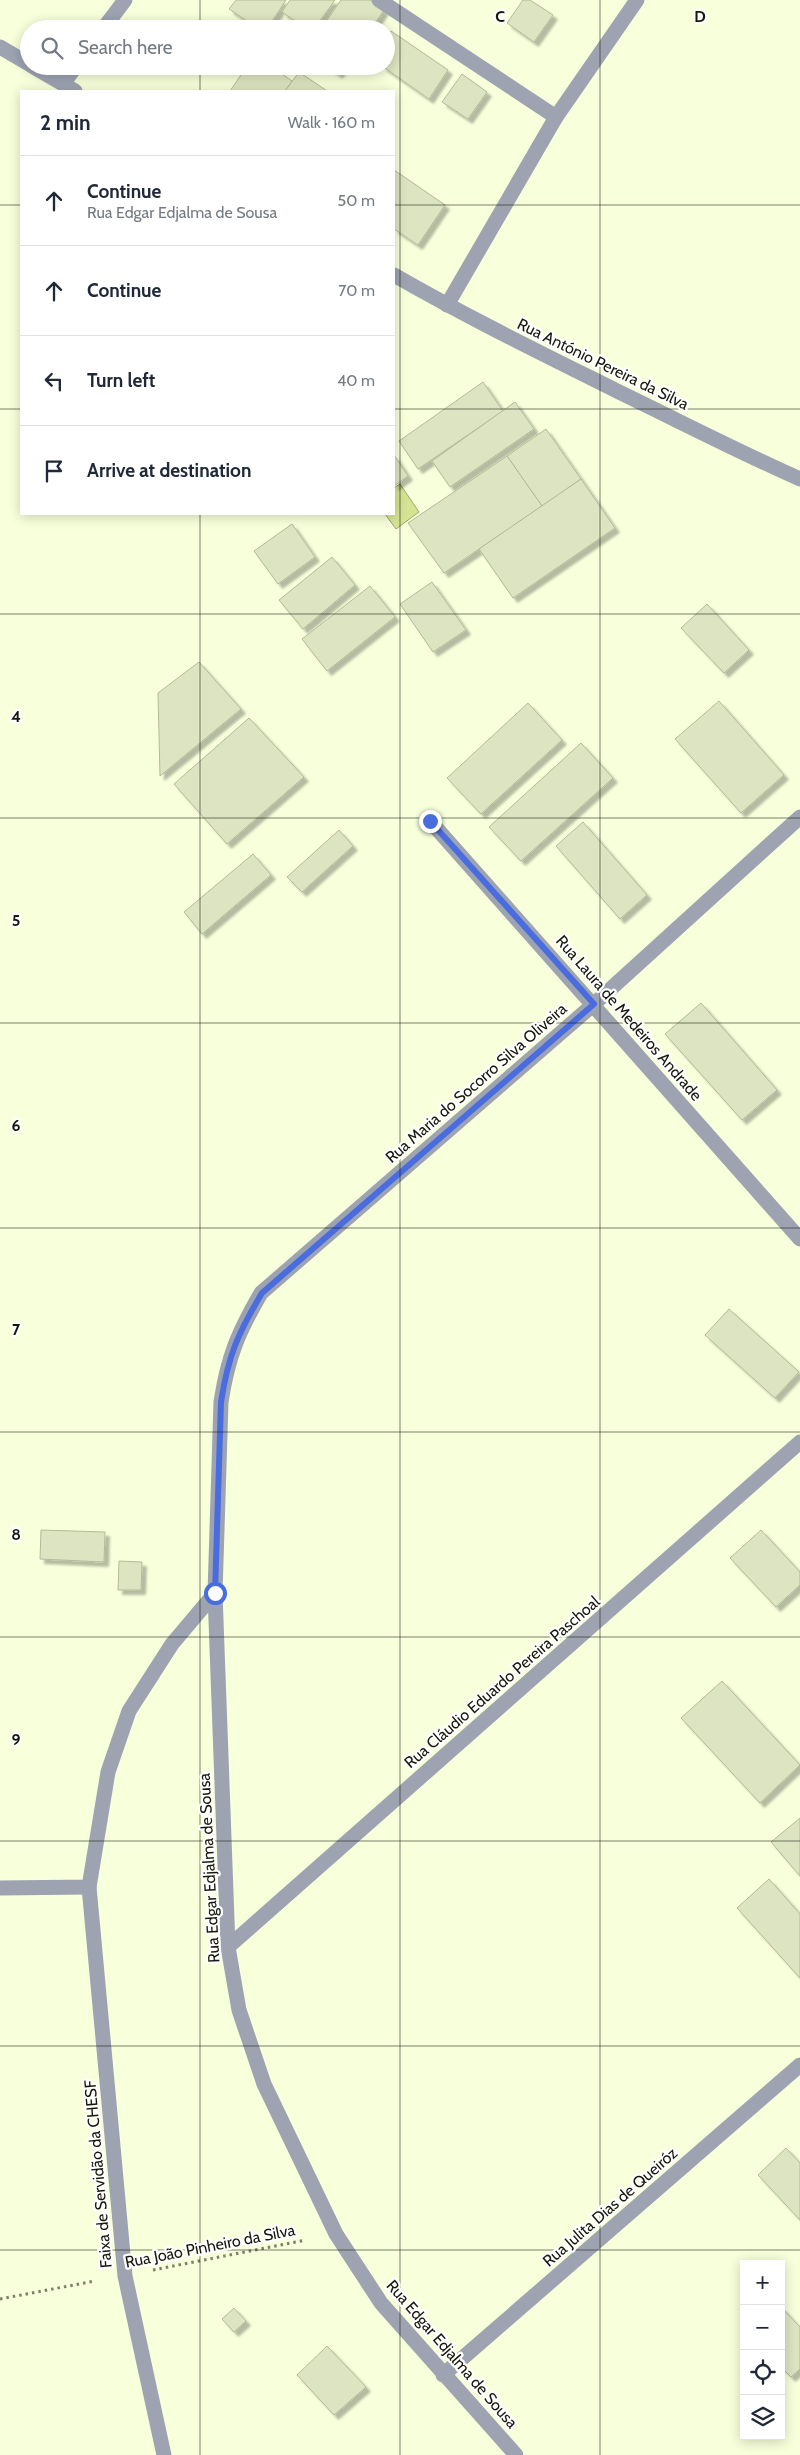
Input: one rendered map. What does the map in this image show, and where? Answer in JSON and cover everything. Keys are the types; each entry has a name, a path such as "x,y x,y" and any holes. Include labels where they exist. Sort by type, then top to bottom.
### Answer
{"street":[{"path":"110,20 124,0"},
{"path":"379,0 556,117"},
{"path":"447,305 556,117 637,0"},
{"path":"0,47 20,59"},
{"path":"47,75 69,88 73,75"},
{"name":"Rua António Pereira da Silva","path":"395,276 447,305 752,458 800,479"},
{"name":"Rua Maria do Socorro Silva Oliveira","path":"262,1293 594,1004 800,817"},
{"name":"Rua Laura de Medeiros Andrade","path":"430,821 594,1004 800,1239"},
{"name":"Rua Edgar Edjalma de Sousa","path":"262,1293 239,1332 226,1370 221,1402 215,1593 228,1947 239,2010 264,2084 336,2234 381,2303 516,2455"},
{"name":"Rua Cláudio Eduardo Pereira Paschoal","path":"228,1947 800,1442"},
{"name":"Faixa de Servidão da CHESF","path":"164,2455 125,2276 88,1887 108,1772 129,1711 172,1644 215,1593"},
{"path":"0,1888 88,1887"},
{"name":"Rua Julita Dias de Queiróz","path":"443,2375 800,2065"}],"path":[{"name":"Rua João Pinheiro da Silva","path":"0,2299 336,2234"}],"shaded area":[{"path":"400,484 419,512 396,529 386,515 395,515 395,487"}],"building":[{"path":"236,0 286,0 273,20 246,20 229,9"},
{"path":"290,0 335,0 321,20 294,20 282,12"},
{"path":"341,0 370,0 384,10 377,20 327,20"},
{"path":"523,0 530,0 553,15 534,42 507,23"},
{"path":"395,34 448,70 429,99 395,75"},
{"path":"462,74 487,92 468,119 442,102"},
{"path":"241,75 283,75 292,81 286,90 231,90"},
{"path":"297,75 303,75 326,90 286,90"},
{"path":"395,171 445,205 418,245 395,230"},
{"path":"483,382 503,411 418,469 399,441"},
{"path":"515,402 534,429 450,487 432,461"},
{"path":"546,429 581,479 542,506 507,456"},
{"path":"395,456 408,476 395,485"},
{"path":"507,456 542,506 444,573 408,523"},
{"path":"581,479 615,528 513,598 479,549"},
{"path":"292,524 315,557 278,584 254,551"},
{"path":"332,557 355,585 303,629 279,600"},
{"path":"432,582 466,630 433,652 400,604"},
{"path":"370,586 395,617 327,671 302,639"},
{"path":"707,604 749,650 724,673 681,628"},
{"path":"199,662 241,709 160,776 158,693"},
{"path":"719,701 784,775 741,813 675,739"},
{"path":"528,703 562,740 481,814 447,778"},
{"path":"249,718 304,777 227,844 174,784"},
{"path":"581,743 613,778 521,861 489,827"},
{"path":"583,822 647,895 620,919 556,846"},
{"path":"339,830 353,846 302,892 287,877"},
{"path":"253,854 271,875 202,934 184,912"},
{"path":"701,1003 777,1090 742,1120 665,1034"},
{"path":"729,1309 799,1372 775,1398 705,1335"},
{"path":"41,1530 105,1532 104,1562 40,1559"},
{"path":"761,1530 800,1572 800,1585 776,1607 730,1558"},
{"path":"119,1561 142,1562 141,1590 118,1590"},
{"path":"722,1681 800,1765 760,1803 681,1718"},
{"path":"800,1818 800,1876 771,1842"},
{"path":"769,1879 800,1914 800,1978 737,1908"},
{"path":"786,2148 800,2163 800,2220 758,2175"},
{"path":"234,2308 246,2321 234,2332 222,2319"},
{"path":"785,2311 800,2327 800,2369 791,2377 785,2371"},
{"path":"327,2346 366,2387 334,2415 297,2375"}],"route":[{"path":"215,1593 221,1402 226,1370 239,1332 262,1293 594,1004 430,821"}]}
